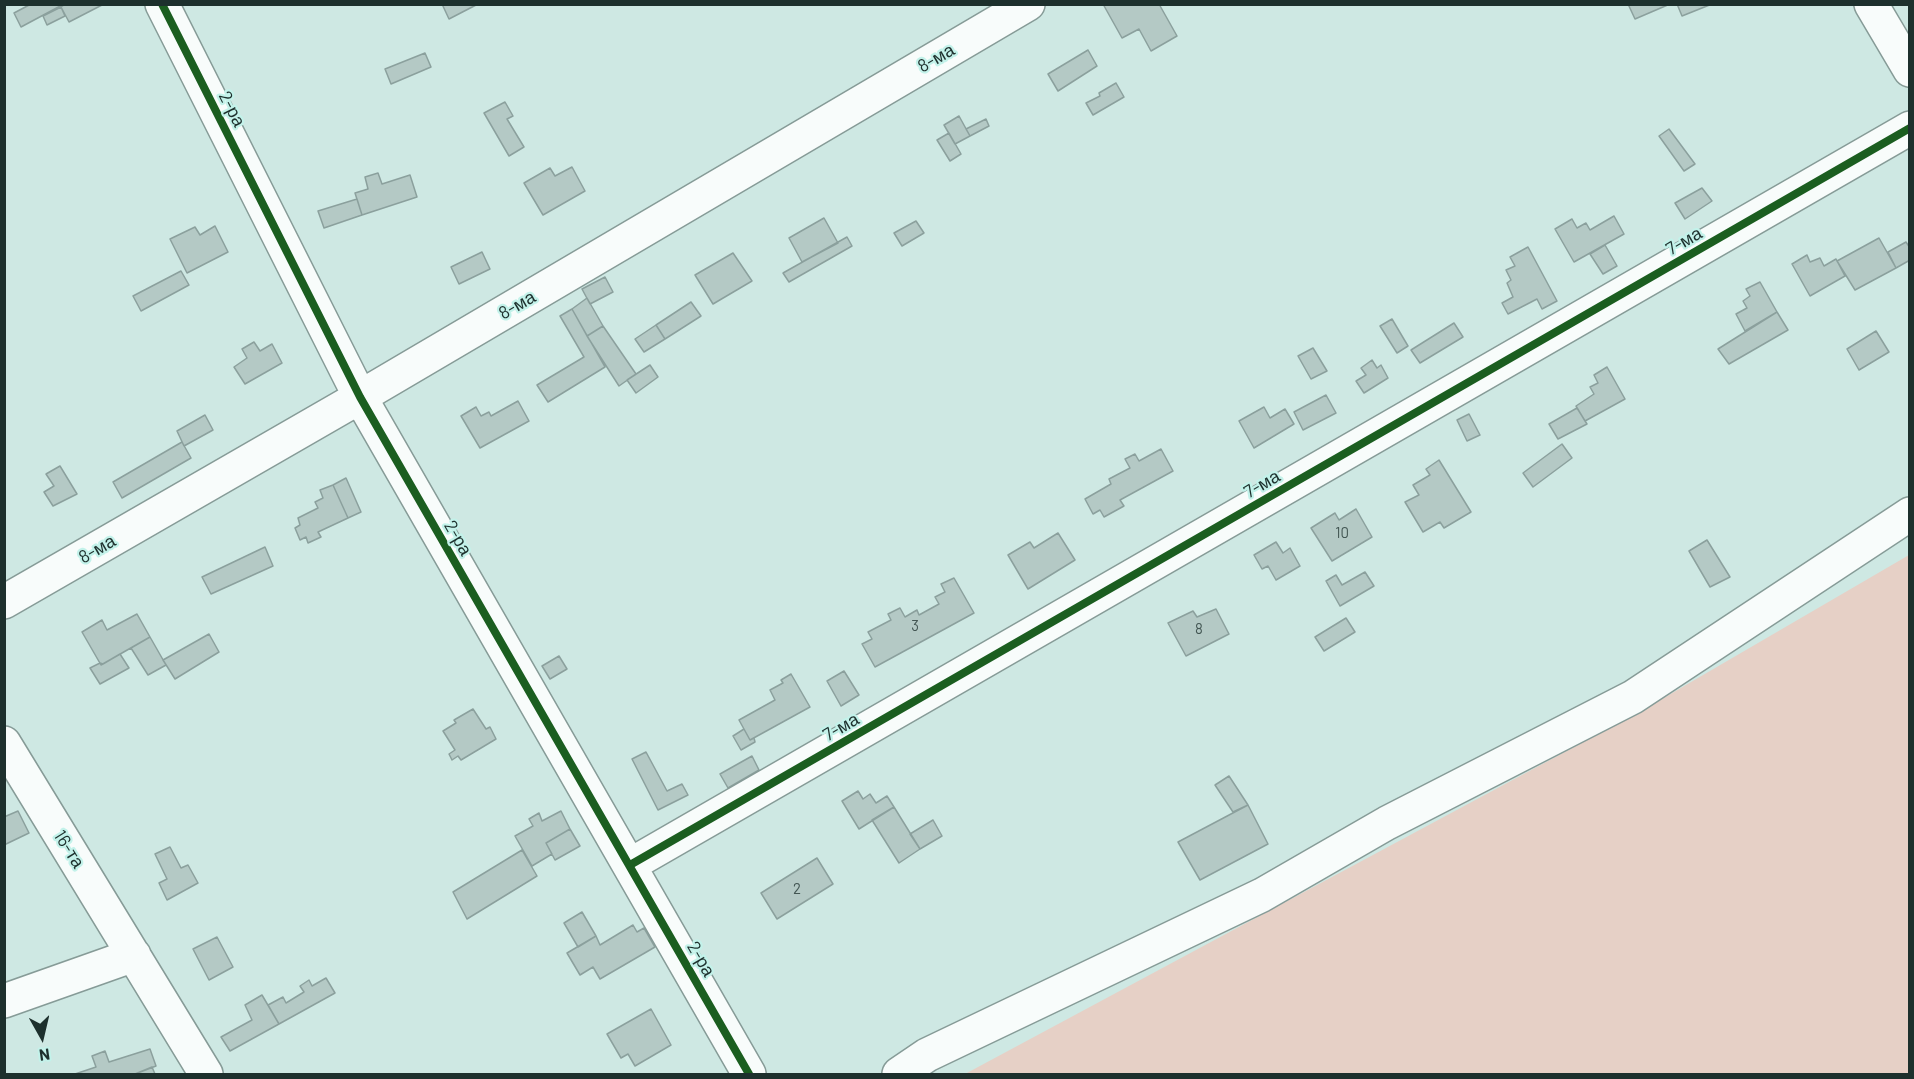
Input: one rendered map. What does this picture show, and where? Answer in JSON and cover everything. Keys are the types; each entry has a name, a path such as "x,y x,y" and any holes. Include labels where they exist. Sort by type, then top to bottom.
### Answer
{"street":[{"name":"2-ра","path":"162,4 360,397 749,1074"},
{"name":"8-ма","path":"4,602 360,397 1028,4"},
{"path":"1871,4 1910,70"},
{"name":"7-ма","path":"630,865 1910,128"},
{"path":"899,1074 927,1055 1262,895 1387,823 1633,697 1910,514"},
{"name":"16-та","path":"4,744 206,1074"},
{"path":"4,1001 134,955"}],"shaded area":[{"path":"1909,555 1909,1074 965,1074 1643,710"}],"building":[{"path":"31,4 64,4 21,27 14,13"},
{"path":"102,4 69,22 61,7"},
{"path":"442,4 478,4 449,19"},
{"path":"1103,4 1159,4 1177,36 1151,51 1139,29 1122,38"},
{"path":"1628,4 1670,4 1635,19"},
{"path":"1677,4 1712,4 1682,16"},
{"path":"61,7 65,16 47,25 43,16"},
{"path":"1088,50 1097,66 1058,91 1048,74"},
{"path":"425,53 431,67 391,84 385,69"},
{"path":"1116,83 1124,97 1093,115 1086,103 1100,96 1099,93"},
{"path":"505,102 513,116 507,119 524,147 509,156 484,113"},
{"path":"959,116 970,136 955,144 944,125"},
{"path":"986,119 989,126 970,136 966,129"},
{"path":"1669,129 1695,164 1684,171 1659,136"},
{"path":"949,133 961,154 950,161 937,140"},
{"path":"572,167 585,191 543,215 524,183 550,168 555,176"},
{"path":"378,173 382,184 410,175 417,197 362,215 355,193 368,189 365,177"},
{"path":"1702,188 1712,201 1685,219 1675,203"},
{"path":"357,199 362,215 324,228 318,211"},
{"path":"1614,216 1624,234 1574,262 1555,229 1572,219 1577,228 1586,223 1590,230"},
{"path":"824,218 838,243 802,262 789,238"},
{"path":"916,221 924,233 902,246 894,233"},
{"path":"215,226 228,252 187,273 170,239 195,227 200,235"},
{"path":"847,237 852,246 789,282 783,273"},
{"path":"1879,238 1896,268 1855,290 1837,261"},
{"path":"1906,242 1910,248 1910,260 1896,268 1888,252"},
{"path":"1605,245 1617,266 1603,274 1590,254"},
{"path":"1528,247 1557,301 1542,309 1537,299 1508,314 1502,303 1513,297 1507,283 1511,280 1506,270 1515,266 1510,257"},
{"path":"482,252 490,269 459,284 451,267"},
{"path":"733,253 752,281 713,304 695,275"},
{"path":"1807,255 1810,262 1820,258 1824,266 1836,259 1845,276 1810,296 1792,264"},
{"path":"181,271 189,285 141,311 133,296"},
{"path":"605,277 613,292 590,304 582,289"},
{"path":"1760,282 1777,312 1745,331 1736,314 1747,308 1743,301 1750,296 1746,289"},
{"path":"587,298 603,326 587,336 572,309"},
{"path":"691,302 701,316 665,339 656,325"},
{"path":"572,309 605,367 548,402 537,385 584,357 560,316"},
{"path":"1777,312 1788,330 1729,364 1718,349"},
{"path":"1392,319 1408,346 1397,353 1380,326"},
{"path":"1454,323 1463,337 1420,363 1411,350"},
{"path":"656,325 665,339 644,352 635,339"},
{"path":"603,326 636,374 619,386 587,336"},
{"path":"1876,331 1889,352 1859,370 1847,349"},
{"path":"254,342 260,351 272,344 282,363 245,384 234,367 247,358 242,349"},
{"path":"1313,348 1327,371 1311,379 1298,356"},
{"path":"1372,360 1377,368 1381,365 1388,378 1364,393 1356,381 1366,375 1361,368"},
{"path":"650,365 658,377 636,393 627,380"},
{"path":"1607,367 1625,399 1585,421 1576,406 1594,394 1590,387 1598,383 1594,375"},
{"path":"1326,395 1336,413 1303,430 1294,412"},
{"path":"518,401 529,421 480,448 461,416 476,407 481,416 489,412 491,416"},
{"path":"1264,407 1270,418 1285,409 1294,424 1254,448 1239,421"},
{"path":"1577,408 1587,424 1558,439 1549,424"},
{"path":"1469,414 1480,435 1467,441 1457,420"},
{"path":"205,415 213,430 184,446 177,431"},
{"path":"182,442 191,458 122,498 113,482"},
{"path":"1562,444 1572,458 1533,487 1523,473"},
{"path":"1161,449 1173,471 1120,500 1124,506 1104,517 1100,510 1093,514 1085,499 1111,484 1109,479 1130,468 1125,459 1135,454 1139,461"},
{"path":"1439,460 1471,512 1444,528 1440,522 1423,532 1405,502 1419,495 1413,485 1430,475 1426,469"},
{"path":"60,466 77,494 53,506 44,492 54,486 46,474"},
{"path":"346,478 361,512 348,518 333,485"},
{"path":"333,485 348,518 318,532 321,537 308,543 306,537 300,540 295,528 300,525 298,518 318,508 315,502 323,498 320,490"},
{"path":"1356,509 1372,537 1332,561 1311,528 1335,513 1339,520"},
{"path":"1058,533 1075,560 1028,589 1008,555 1030,542 1034,548"},
{"path":"1707,540 1730,577 1710,587 1689,551"},
{"path":"1276,542 1283,553 1290,548 1300,566 1276,580 1268,566 1262,569 1254,555"},
{"path":"265,547 273,566 211,594 202,577"},
{"path":"1365,572 1374,586 1340,606 1326,581 1336,575 1342,585"},
{"path":"954,578 974,613 875,667 862,644 872,639 868,632 891,620 888,614 900,608 905,617 917,610 919,615 939,604 935,597 945,592 941,584"},
{"path":"1216,609 1229,634 1186,656 1168,623 1193,611 1197,617"},
{"path":"137,614 150,637 101,665 82,632 102,620 107,630"},
{"path":"1346,618 1355,632 1324,651 1315,637"},
{"path":"209,634 219,652 175,679 163,660"},
{"path":"150,637 166,665 148,675 131,648"},
{"path":"120,654 129,668 100,684 90,668 100,663 103,664"},
{"path":"559,656 567,669 550,679 542,666"},
{"path":"844,671 859,695 841,706 827,681"},
{"path":"791,674 810,707 750,740 739,720 775,700 770,690 783,683 781,680"},
{"path":"473,709 486,729 490,727 496,739 461,760 458,756 452,760 449,754 455,750 443,731 456,723 454,720"},
{"path":"744,729 750,740 754,738 755,742 741,750 733,736"},
{"path":"646,752 667,791 682,784 688,795 658,810 632,759"},
{"path":"752,756 759,770 728,788 720,774"},
{"path":"1229,776 1248,805 1233,812 1215,785"},
{"path":"858,791 863,799 870,794 876,803 887,796 894,807 859,829 842,801"},
{"path":"1248,805 1268,844 1200,880 1178,842"},
{"path":"894,807 920,849 899,863 872,820"},
{"path":"18,811 29,833 4,845 4,817"},
{"path":"561,811 570,829 546,843 552,854 532,866 515,836 533,826 529,819 539,813 542,821"},
{"path":"933,820 942,836 920,849 910,834"},
{"path":"570,829 580,846 555,860 546,843"},
{"path":"170,847 181,868 188,865 198,883 167,900 159,883 167,879 155,854"},
{"path":"522,850 537,876 467,919 453,892"},
{"path":"817,858 833,884 777,919 761,893"},
{"path":"582,912 596,936 578,947 564,923"},
{"path":"633,925 637,932 644,928 655,947 600,979 593,967 580,975 567,953 596,936 600,945"},
{"path":"217,937 233,967 209,980 193,949"},
{"path":"326,978 335,993 279,1024 268,1005 283,997 286,1003 304,992 300,986 309,980 312,986"},
{"path":"262,995 279,1024 230,1051 221,1037 252,1020 245,1005"},
{"path":"651,1009 671,1045 635,1066 628,1054 621,1058 607,1034"},
{"path":"150,1049 156,1066 135,1074 75,1074 96,1067 92,1056 105,1051 109,1062"},
{"path":"152,1067 155,1074 135,1074"}],"cycle path":[{"path":"162,4 360,397 749,1074"},
{"path":"630,865 1910,128"}]}
